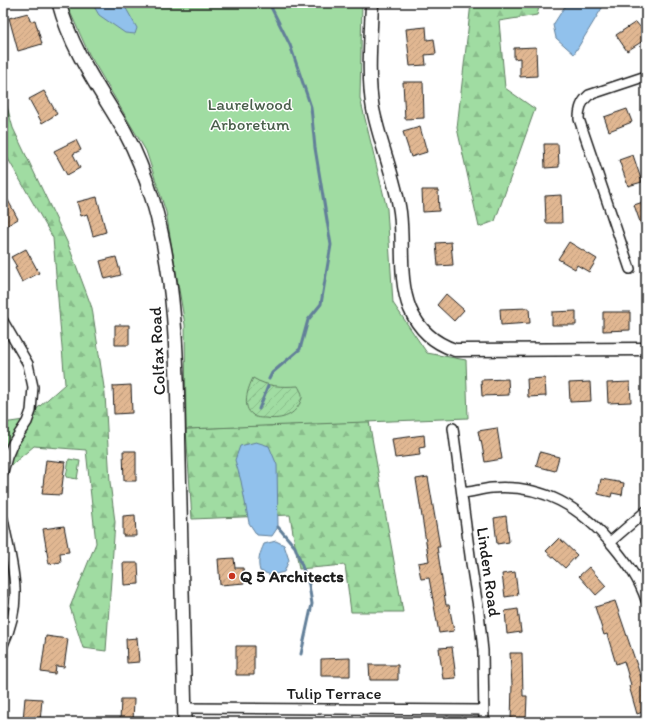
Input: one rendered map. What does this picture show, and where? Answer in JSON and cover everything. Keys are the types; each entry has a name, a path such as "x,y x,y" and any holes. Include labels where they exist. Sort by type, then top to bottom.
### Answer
{"main road":[{"name":"Colfax Road","path":"59,3 70,37 78,55 125,133 136,155 153,202 169,273 177,348 185,722"}],"street":[{"path":"372,3 371,82 373,108 397,196 400,213 403,280 406,295 410,309 424,332 444,347 455,350 646,349"},
{"path":"630,269 579,119 579,112 580,105 589,95 646,76"},
{"path":"3,321 28,364 32,375 33,386 31,411 27,422 13,443 3,472"},
{"name":"Linden Road","path":"453,428 480,620 483,658 484,722"},
{"path":"462,493 491,488 505,488 540,492 557,498 572,507 602,532 638,579 646,600"},
{"path":"610,542 646,511"},
{"path":"3,519 16,588 16,603 10,631 3,645"},
{"name":"Tulip Terrace","path":"185,708 484,710"}],"green space":[{"name":"Laurelwood Arboretum","path":"66,3 362,3 360,98 387,209 393,303 427,353 466,360 468,418 186,429 185,325 166,212 146,151 89,54"},
{"path":"471,3 540,3 537,15 499,21 505,88 535,109 495,221 479,227 457,128"},
{"path":"3,92 13,128 68,244 92,308 105,394 110,482 115,522 106,651 83,648 70,607 96,543 86,450 34,446 3,472 3,423 24,420 65,384 53,238 3,150"},
{"path":"253,378 275,386 298,386 302,398 294,412 281,418 260,418 249,412 246,402 249,387"},
{"path":"369,421 403,612 351,612 345,565 299,569 290,515 192,519 186,429"},
{"path":"69,459 80,461 77,479 66,477"}],"water":[{"path":"92,3 123,3 137,28 135,34 125,33 99,15"},
{"path":"567,3 605,3 574,54 556,38 553,25"},
{"path":"256,442 269,446 277,465 278,527 272,536 257,535 249,523 241,481 235,460 240,446"},
{"path":"276,541 284,545 289,560 284,572 271,575 260,571 259,557 264,544"}],"building":[{"path":"28,13 30,21 35,20 42,44 18,51 9,18"},
{"path":"636,22 641,28 646,25 646,39 627,51 616,35"},
{"path":"426,27 427,40 434,39 436,54 425,55 426,65 410,66 406,29"},
{"path":"536,47 537,76 520,77 520,58 514,59 514,48"},
{"path":"403,82 423,82 424,118 405,119"},
{"path":"44,91 57,114 42,123 29,99"},
{"path":"627,109 632,122 609,131 604,117"},
{"path":"420,127 427,152 411,157 403,132"},
{"path":"76,140 81,150 73,154 80,168 67,175 54,151"},
{"path":"544,144 558,144 559,167 545,168"},
{"path":"633,155 642,182 628,186 619,160"},
{"path":"422,190 438,190 439,211 423,212"},
{"path":"3,191 18,219 3,228"},
{"path":"561,195 562,223 546,223 545,196"},
{"path":"97,197 106,232 93,236 87,214 81,216 77,202"},
{"path":"646,201 646,236 645,236 634,205"},
{"path":"451,242 453,265 438,266 436,243"},
{"path":"569,242 597,259 589,272 577,265 575,269 558,259"},
{"path":"26,249 39,273 22,282 15,268 17,267 11,257"},
{"path":"116,257 121,275 105,279 100,261"},
{"path":"446,294 464,310 454,321 437,305"},
{"path":"529,308 530,323 501,325 500,309"},
{"path":"576,311 576,325 552,325 552,312"},
{"path":"603,312 630,312 630,330 603,331"},
{"path":"115,325 129,325 129,345 115,345"},
{"path":"545,378 546,396 528,397 527,379"},
{"path":"508,379 509,395 482,396 481,380"},
{"path":"590,382 591,401 570,402 569,383"},
{"path":"630,382 631,402 608,403 607,383"},
{"path":"131,385 132,413 114,414 113,386"},
{"path":"497,428 502,459 485,462 478,431"},
{"path":"424,435 425,447 419,448 420,455 395,458 392,439"},
{"path":"123,451 136,451 136,481 124,481"},
{"path":"540,452 559,457 555,471 536,466"},
{"path":"46,460 65,462 61,495 42,494"},
{"path":"428,477 440,547 437,547 446,605 449,605 454,631 439,633 429,578 421,579 418,563 429,561 416,479"},
{"path":"601,479 624,483 622,495 612,493 611,497 598,494"},
{"path":"135,515 136,536 123,536 123,516"},
{"path":"506,516 509,542 497,544 494,518"},
{"path":"64,526 69,552 60,553 61,562 49,564 43,529"},
{"path":"559,538 577,555 565,568 546,551"},
{"name":"Q 5 Architects","path":"234,558 235,568 243,568 245,583 220,585 218,559"},
{"path":"123,563 138,563 139,584 124,585"},
{"path":"589,567 606,586 596,595 579,576"},
{"path":"515,572 518,595 505,597 502,574"},
{"path":"615,601 646,692 646,711 637,714 624,661 616,664 607,634 604,635 595,607"},
{"path":"518,609 521,632 507,634 505,611"},
{"path":"46,636 68,639 64,667 56,666 55,674 41,672"},
{"path":"137,638 139,662 127,663 126,639"},
{"path":"236,646 254,646 254,675 236,675"},
{"path":"452,647 456,678 443,679 439,648"},
{"path":"510,653 522,653 523,696 527,696 526,722 511,722 512,684"},
{"path":"350,658 350,676 321,676 321,659"},
{"path":"369,665 398,665 398,680 370,680"},
{"path":"25,698 42,699 40,722 23,720"},
{"path":"121,699 134,699 133,722 120,722"}],"waterway":[{"path":"269,3 290,45 311,107 315,148 331,245 321,304 308,320 300,349 272,373 269,379"},
{"path":"259,409 268,386"},
{"path":"278,527 295,547 309,585 312,604 301,654"}],"place":[{"name":"Q 5 Architects","path":"232,576"}]}
